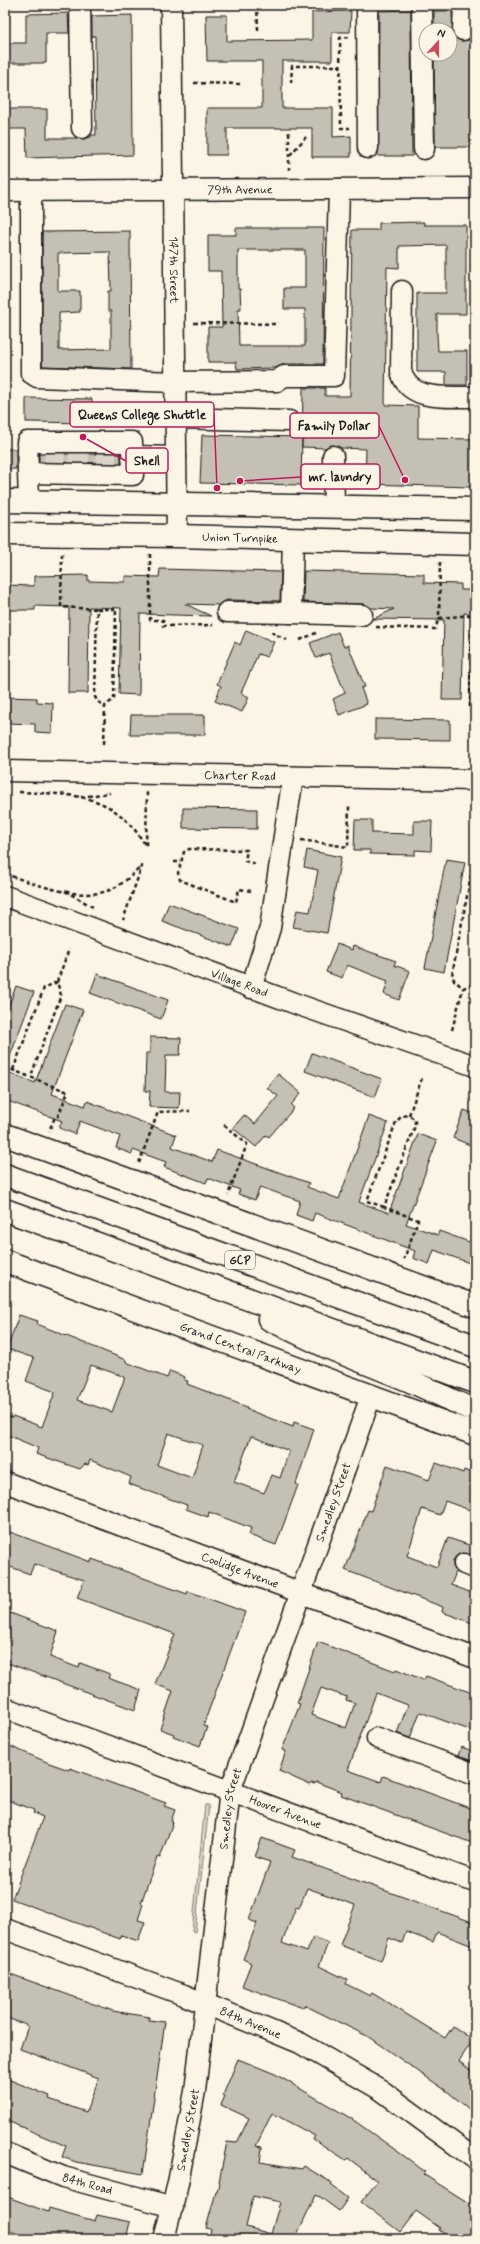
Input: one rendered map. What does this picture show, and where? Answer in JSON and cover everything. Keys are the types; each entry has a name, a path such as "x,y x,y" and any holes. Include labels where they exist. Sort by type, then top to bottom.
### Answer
{"main road":[{"path":"5,501 475,509"},
{"name":"Union Turnpike","path":"5,534 177,536 475,544"},
{"path":"5,1135 475,1306"},
{"name":"GCP","path":"5,1175 475,1346"},
{"path":"5,1210 475,1382"},
{"name":"Grand Central Parkway","path":"5,1261 475,1434"},
{"path":"156,1264 329,1348 402,1377 475,1411"}],"street":[{"path":"80,5 82,128"},
{"name":"147th Street","path":"171,5 177,536"},
{"path":"368,5 368,148"},
{"path":"422,5 424,149"},
{"path":"463,30 464,5"},
{"name":"79th Avenue","path":"5,191 475,188"},
{"path":"31,191 31,373 37,377 175,382 277,381 284,376 334,376 339,189"},
{"path":"402,291 401,371 403,380 412,389 427,395 475,397"},
{"path":"176,418 289,420"},
{"path":"28,473 91,472 132,475 132,442 106,447 55,446 27,442 28,473 29,502"},
{"path":"132,456 176,457"},
{"path":"333,456 334,506"},
{"path":"89,503 91,472"},
{"path":"125,504 126,475"},
{"path":"291,613 293,539"},
{"path":"227,612 362,615"},
{"name":"Charter Road","path":"5,771 475,780"},
{"path":"251,988 270,928 293,777"},
{"name":"Village Road","path":"5,896 251,988 475,1066"},
{"name":"Smedley Street","path":"164,2239 173,2206 195,2091 230,1792 299,1593 371,1396"},
{"name":"Coolidge Avenue","path":"5,1482 475,1658"},
{"name":"Hoover Avenue","path":"5,1708 475,1882"},
{"path":"377,1738 475,1774"},
{"name":"84th Avenue","path":"5,1929 264,2026 321,2054 380,2090 475,2159"},
{"name":"84th Road","path":"5,2153 62,2177 173,2206"}],"path":[{"path":"257,5 258,30"},
{"path":"354,37 340,38 341,128 354,128"},
{"path":"291,83 292,66 340,66"},
{"path":"194,83 242,84"},
{"path":"289,132 289,170"},
{"path":"289,156 306,137"},
{"path":"194,323 279,324"},
{"path":"62,551 61,607 116,609 114,699 105,706"},
{"path":"150,553 150,620 163,620 163,626"},
{"path":"435,629 439,618 440,558"},
{"path":"97,609 95,697 98,702 105,706"},
{"path":"439,618 473,615 470,709 475,714"},
{"path":"104,744 105,706"},
{"path":"13,791 68,794 93,799 119,812 135,828 146,846 147,788"},
{"path":"82,797 118,792"},
{"path":"297,839 348,847 349,805"},
{"path":"251,891 239,889 236,902 180,880 178,873 184,852 189,849 247,850 245,861 256,864"},
{"path":"464,988 454,980 452,975 475,854"},
{"path":"174,862 181,862"},
{"path":"5,874 76,894 106,891 123,883 142,866 122,922 116,919"},
{"path":"65,891 98,910"},
{"path":"31,1076 61,995 57,982 68,949"},
{"path":"13,1070 44,988 57,982"},
{"path":"464,988 475,984"},
{"path":"452,1030 464,988"},
{"path":"5,1067 31,1076 68,1092 58,1116 55,1117 49,1131"},
{"path":"409,1115 422,1078"},
{"path":"139,1164 158,1112 190,1112"},
{"path":"384,1207 415,1126 414,1120 409,1115"},
{"path":"403,1260 418,1220 367,1201 396,1122 402,1116 409,1115"},
{"path":"224,1125 247,1144 228,1195"}],"shaded area":[{"path":"205,1805 209,1805 195,1932 192,1931"}],"building":[{"path":"411,10 412,156 378,156 379,11"},
{"path":"351,11 350,32 332,32 332,61 282,61 282,108 333,108 333,137 351,136 351,157 312,157 312,128 227,128 227,155 207,155 207,108 262,108 262,61 207,61 206,15 227,15 227,41 312,40 312,12"},
{"path":"434,11 452,11 452,22 434,22"},
{"path":"68,13 69,33 46,33 46,63 5,63 5,43 26,43 26,14"},
{"path":"132,15 133,155 27,158 26,129 5,129 5,109 47,109 47,138 83,139 91,137 91,135 96,135 95,36 92,36 92,16"},
{"path":"475,18 475,147 435,147 434,62 458,62 458,38 462,41 469,40 473,36"},
{"path":"424,222 424,225 466,225 466,314 437,314 437,334 438,351 467,351 467,385 446,385 446,372 417,372 417,293 446,293 446,245 399,246 399,268 387,267 385,405 418,406 418,438 475,439 474,481 471,487 365,484 366,449 341,448 333,445 326,448 302,447 303,388 325,388 325,396 350,396 352,230 379,230 379,223"},
{"path":"236,228 324,228 323,364 284,364 275,368 237,369 236,362 208,362 208,327 222,327 221,271 208,271 208,235 236,235","holes":["238,250 305,250 305,288 284,288 284,309 305,309 305,346 239,346 238,309 241,309 240,289 238,289"]},
{"path":"130,231 131,369 42,366 42,232","holes":["110,252 111,291 108,291 108,311 111,311 111,349 59,350 59,313 80,312 80,291 58,291 58,253"]},
{"path":"26,398 92,399 92,423 26,422"},
{"path":"202,435 302,437 301,485 200,483"},
{"path":"5,449 16,449 16,469 5,469"},
{"path":"39,454 121,454 121,463 39,462"},
{"path":"160,569 281,572 280,601 227,600 219,605 185,604 211,616 140,614 139,695 119,694 121,608 89,607 88,693 68,693 69,607 35,606 35,610 5,610 5,585 34,586 34,576 88,575 88,581 125,582 125,576 159,577"},
{"path":"304,571 424,574 424,583 461,584 461,590 475,590 475,614 464,613 462,700 442,700 444,620 373,619 394,609 371,608 362,604 303,602"},
{"path":"246,630 274,642 267,657 258,654 241,693 249,697 242,712 215,701 221,686 217,684 235,642 240,645"},
{"path":"338,632 344,647 348,645 365,687 361,688 367,704 339,715 333,699 345,693 329,653 316,658 310,643"},
{"path":"5,697 37,698 37,702 53,703 52,733 35,732 35,724 6,723"},
{"path":"131,715 205,715 205,735 130,735"},
{"path":"375,719 450,720 450,740 375,739"},
{"path":"183,808 257,809 257,829 183,828"},
{"path":"355,820 372,820 372,833 414,834 414,821 432,821 431,851 415,850 415,855 370,854 370,850 354,850"},
{"path":"307,850 341,857 327,933 293,927 297,910 310,912 318,870 304,867"},
{"path":"446,859 465,862 444,972 425,968"},
{"path":"169,903 239,929 232,947 162,921"},
{"path":"337,944 352,950 353,946 396,961 394,965 410,971 399,1000 384,994 388,981 347,965 342,978 326,972"},
{"path":"97,974 168,1000 161,1019 90,993"},
{"path":"16,986 34,992 6,1067 5,1016"},
{"path":"65,1004 83,1010 52,1094 85,1106 87,1101 176,1135 172,1147 212,1162 217,1150 309,1183 307,1187 339,1199 369,1116 388,1123 359,1202 389,1213 418,1134 437,1141 406,1224 438,1235 439,1231 475,1244 475,1265 434,1250 429,1264 413,1258 415,1251 315,1213 312,1221 296,1215 300,1201 260,1187 255,1200 238,1194 240,1190 208,1178 206,1183 164,1167 166,1162 133,1150 132,1154 116,1148 120,1136 80,1121 75,1134 59,1128 62,1121 5,1100 5,1071 35,1083"},
{"path":"150,1037 181,1038 180,1055 166,1055 165,1092 180,1092 179,1108 149,1107 150,1091 145,1091 146,1053 150,1053"},
{"path":"312,1053 382,1079 375,1097 305,1071"},
{"path":"278,1074 301,1093 291,1105 294,1108 269,1137 266,1135 256,1147 233,1128 244,1115 255,1124 278,1096 267,1088"},
{"path":"464,1110 475,1114 475,1147 453,1138"},
{"path":"19,1315 38,1321 37,1324 167,1378 170,1371 185,1377 184,1380 188,1381 187,1384 247,1407 246,1409 293,1427 294,1422 314,1429 296,1484 298,1485 276,1545 249,1535 251,1528 209,1512 208,1517 186,1509 187,1505 129,1484 131,1477 90,1460 88,1465 85,1464 80,1469 36,1454 38,1448 5,1434 5,1415 12,1418 13,1416 42,1427 55,1392 26,1381 34,1358 7,1349","holes":["91,1365 125,1377 112,1412 77,1400","168,1433 203,1445 192,1478 157,1465","251,1436 289,1451 280,1478 272,1475 264,1493 234,1482"]},
{"path":"436,1463 463,1473 464,1470 475,1474 475,1512 445,1501 440,1515 422,1509 407,1556 437,1567 448,1538 475,1547 475,1556 462,1553 453,1560 453,1566 456,1572 451,1585 475,1594 475,1624 442,1612 443,1607 345,1570 368,1510 371,1511 387,1465 429,1480"},
{"path":"10,1532 91,1562 92,1559 187,1594 188,1591 245,1612 203,1726 207,1727 200,1746 173,1736 174,1734 160,1729 173,1691 155,1684 175,1634 77,1598 84,1580 34,1564 30,1574 5,1565 5,1535 8,1536"},
{"path":"5,1611 58,1631 50,1657 79,1668 80,1663 110,1674 108,1678 141,1690 135,1710 5,1662"},
{"path":"318,1642 395,1671 396,1669 424,1680 426,1676 475,1694 475,1732 420,1712 410,1738 397,1733 408,1705 376,1693 348,1770 381,1782 383,1776 475,1810 475,1844 341,1795 342,1792 316,1782 315,1784 311,1783 310,1785 279,1771 286,1751 282,1750 300,1704 297,1703","holes":["321,1688 347,1697 346,1700 355,1703 346,1728 311,1715"]},
{"path":"5,1744 49,1763 69,1770 70,1768 166,1803 164,1806 175,1810 171,1821 173,1822 160,1858 157,1857 141,1903 143,1904 138,1920 145,1922 138,1941 121,1935 120,1939 12,1899 43,1817 33,1813 34,1810 5,1799"},
{"path":"461,1747 475,1752 475,1762 458,1756"},
{"path":"262,1838 295,1850 292,1857 475,1923 475,1947 437,1932 433,1942 406,1932 402,1943 389,1938 381,1961 340,1945 355,1905 307,1888 299,1908 296,1907 282,1943 307,1952 313,1937 328,1943 319,1966 348,1980 346,1984 370,1996 372,1993 445,2038 453,2026 473,2040 459,2061 475,2074 475,2114 448,2092 367,2036 304,2005 303,2008 242,1986 251,1963 243,1959 257,1923 249,1920 270,1862 255,1857"},
{"path":"5,1972 113,2011 149,2017 149,2020 165,2022 143,2174 76,2162 62,2157 66,2146 5,2120 5,2078 50,2096 49,2099 86,2112 99,2078 20,2049 28,2026 5,2017"},
{"path":"238,2059 275,2074 352,2119 411,2161 425,2172 423,2174 475,2207 475,2239 444,2239 446,2235 439,2230 440,2228 416,2211 400,2232 361,2202 378,2181 348,2158 346,2160 313,2139 315,2136 272,2113 256,2146 262,2147 260,2162 302,2169 304,2166 332,2183 331,2185 348,2198 339,2211 316,2194 295,2239 227,2239 210,2234 211,2229 206,2228 217,2192 227,2142 237,2143 249,2118 221,2105 225,2096 223,2095","holes":["253,2196 280,2202 271,2234 246,2227"]},
{"path":"5,2196 48,2212 49,2208 95,2221 97,2215 130,2222 126,2239 31,2239 5,2229"}],"tunnel":[{"path":"54,470 55,450"},
{"path":"78,470 79,450"},
{"path":"106,451 106,470"}],"place":[{"name":"Shell","path":"83,437"},
{"name":"Family Dollar","path":"405,480"},
{"name":"mr. laundry","path":"240,481"},
{"name":"Queens College Shuttle","path":"217,488"}]}
